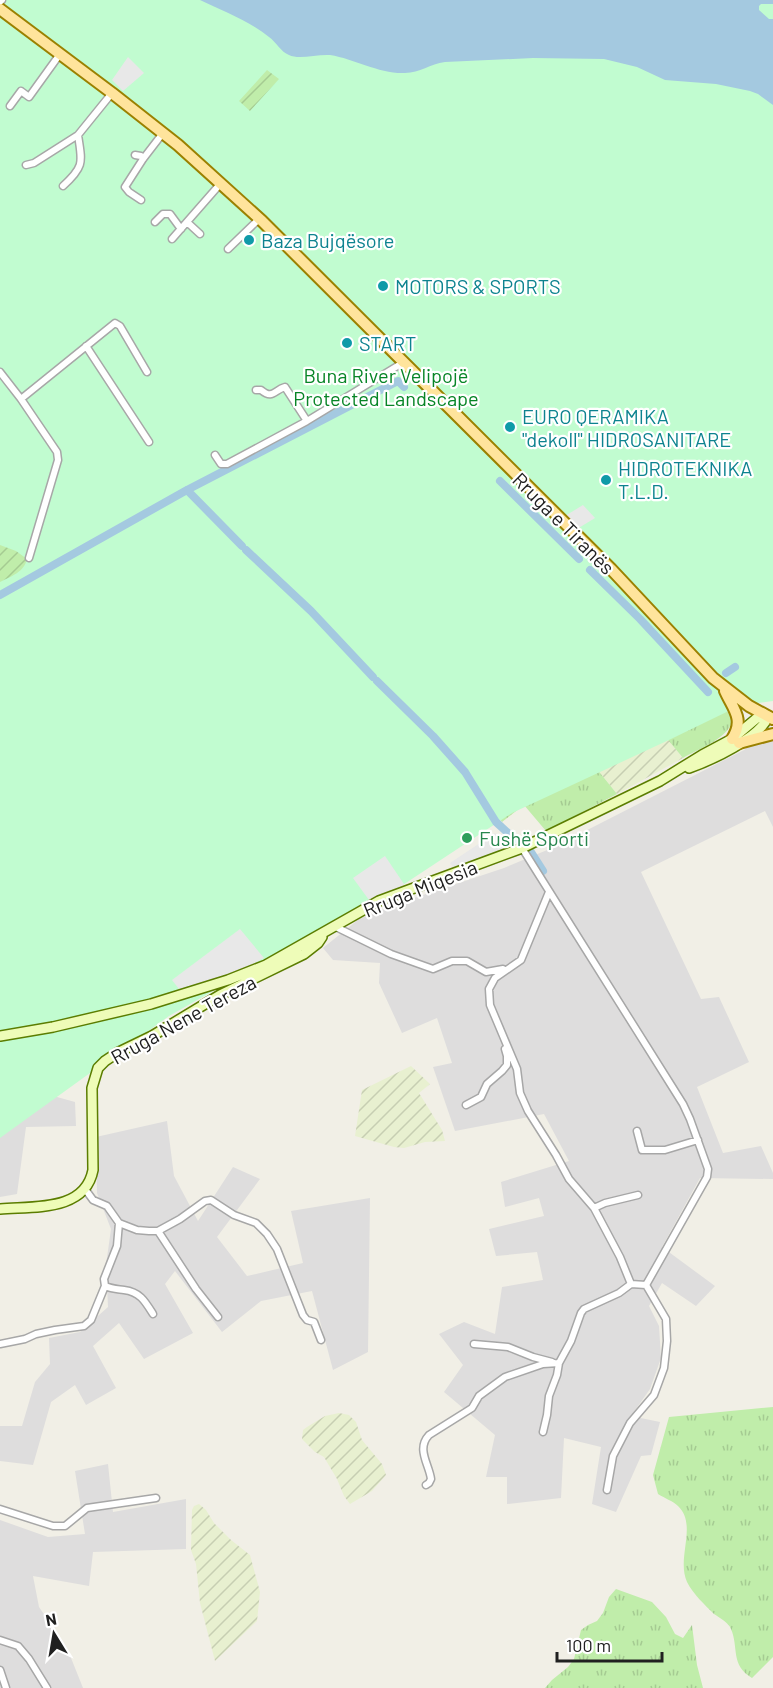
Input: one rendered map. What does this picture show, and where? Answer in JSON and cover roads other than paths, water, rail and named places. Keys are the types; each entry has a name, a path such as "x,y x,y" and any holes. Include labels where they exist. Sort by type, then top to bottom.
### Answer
{"main road":[{"name":"Rruga e Tiranës","path":"0,9 163,133 221,183 611,569 706,671 722,685"},
{"path":"722,685 749,706 768,716"},
{"path":"722,685 737,713 736,741 773,734"},
{"name":"Rruga Miqesia","path":"0,1036 53,1027 151,1004 208,987 266,965 365,908 395,894 465,871 537,842 675,773 702,755 736,741 768,716"},
{"name":"Rruga Nene Tereza","path":"86,1189 91,1181 93,1170 92,1088 98,1068 117,1053 152,1036 220,995 304,954 318,943 325,932"},
{"path":"0,1209 63,1203 86,1189"}],"street":[{"path":"10,106 21,91 29,96 60,54"},
{"path":"26,165 34,163 78,135 112,93"},
{"path":"141,200 129,192 125,186 163,133"},
{"path":"63,186 80,168 82,162 78,135"},
{"path":"135,155 143,159"},
{"path":"172,239 221,183"},
{"path":"155,222 163,214 170,214 182,229"},
{"path":"228,249 259,219"},
{"path":"187,222 200,234"},
{"path":"21,399 115,323 147,372"},
{"path":"86,346 149,442"},
{"path":"214,455 221,464 226,464 308,421 404,362"},
{"path":"0,372 57,452 58,460 29,558"},
{"path":"256,390 270,395 285,387 308,421"},
{"path":"524,848 549,892 683,1104 708,1169 707,1177 646,1285"},
{"path":"549,892 521,960 495,978 489,989 490,1005 517,1069 520,1093 528,1111 569,1179 594,1208 620,1257 631,1284"},
{"path":"334,926 392,954 433,969 452,961 467,961 486,972 508,968"},
{"path":"466,1105 481,1097 487,1084 507,1065 503,1037"},
{"path":"637,1131 642,1150 665,1150 698,1140"},
{"path":"86,1189 93,1200 107,1206 119,1223 137,1230 158,1231 205,1201 211,1200 234,1215 256,1223 277,1249 299,1308 307,1320 314,1322 321,1340"},
{"path":"594,1208 638,1195"},
{"path":"0,1344 25,1339 36,1334 84,1326 91,1320 105,1286 105,1279 117,1246 119,1223"},
{"path":"158,1231 196,1289 218,1317"},
{"path":"543,1432 549,1396 557,1375 557,1363 570,1341 581,1313 584,1309 619,1293 631,1284 646,1285"},
{"path":"607,1490 613,1456 630,1423 654,1395 664,1368 667,1341 666,1318 646,1285"},
{"path":"105,1286 137,1293 144,1299 153,1314"},
{"path":"474,1344 508,1347 557,1363"},
{"path":"426,1485 431,1479 422,1449 424,1440 429,1435 472,1408 479,1396 505,1377 523,1370 557,1363"},
{"path":"0,1509 53,1526 65,1526 87,1508 156,1498"},
{"path":"0,1640 18,1646 47,1688"},
{"path":"0,1670 6,1688"}],"water":[{"path":"200,0 773,0 773,4 761,4 759,10 769,19 773,19 773,105 750,91 716,84 665,80 637,67 604,59 533,58 445,62 415,72 395,73 330,55 293,56 283,52 272,39 253,26"}],"waterway":[{"path":"0,595 187,490 398,381 404,387"},
{"path":"500,481 579,559"},
{"path":"187,490 242,546"},
{"path":"246,550 311,611 373,677"},
{"path":"590,570 640,619 708,692"},
{"path":"726,673 735,667"},
{"path":"377,681 433,736 465,772 496,822 527,846 543,871"}],"place":[{"name":"Baza Bujqësore","path":"249,240"},
{"name":"MOTORS & SPORTS","path":"383,286"},
{"name":"START","path":"347,343"},
{"name":"EURO QERAMIKA \"dekoll\" HIDROSANITARE","path":"510,427"},
{"name":"HIDROTEKNIKA T.L.D.","path":"606,480"},
{"name":"Fushë Sporti","path":"467,838"}],"park label":[{"name":"Buna River Velipojë Protected Landscape","path":"386,386"}]}
